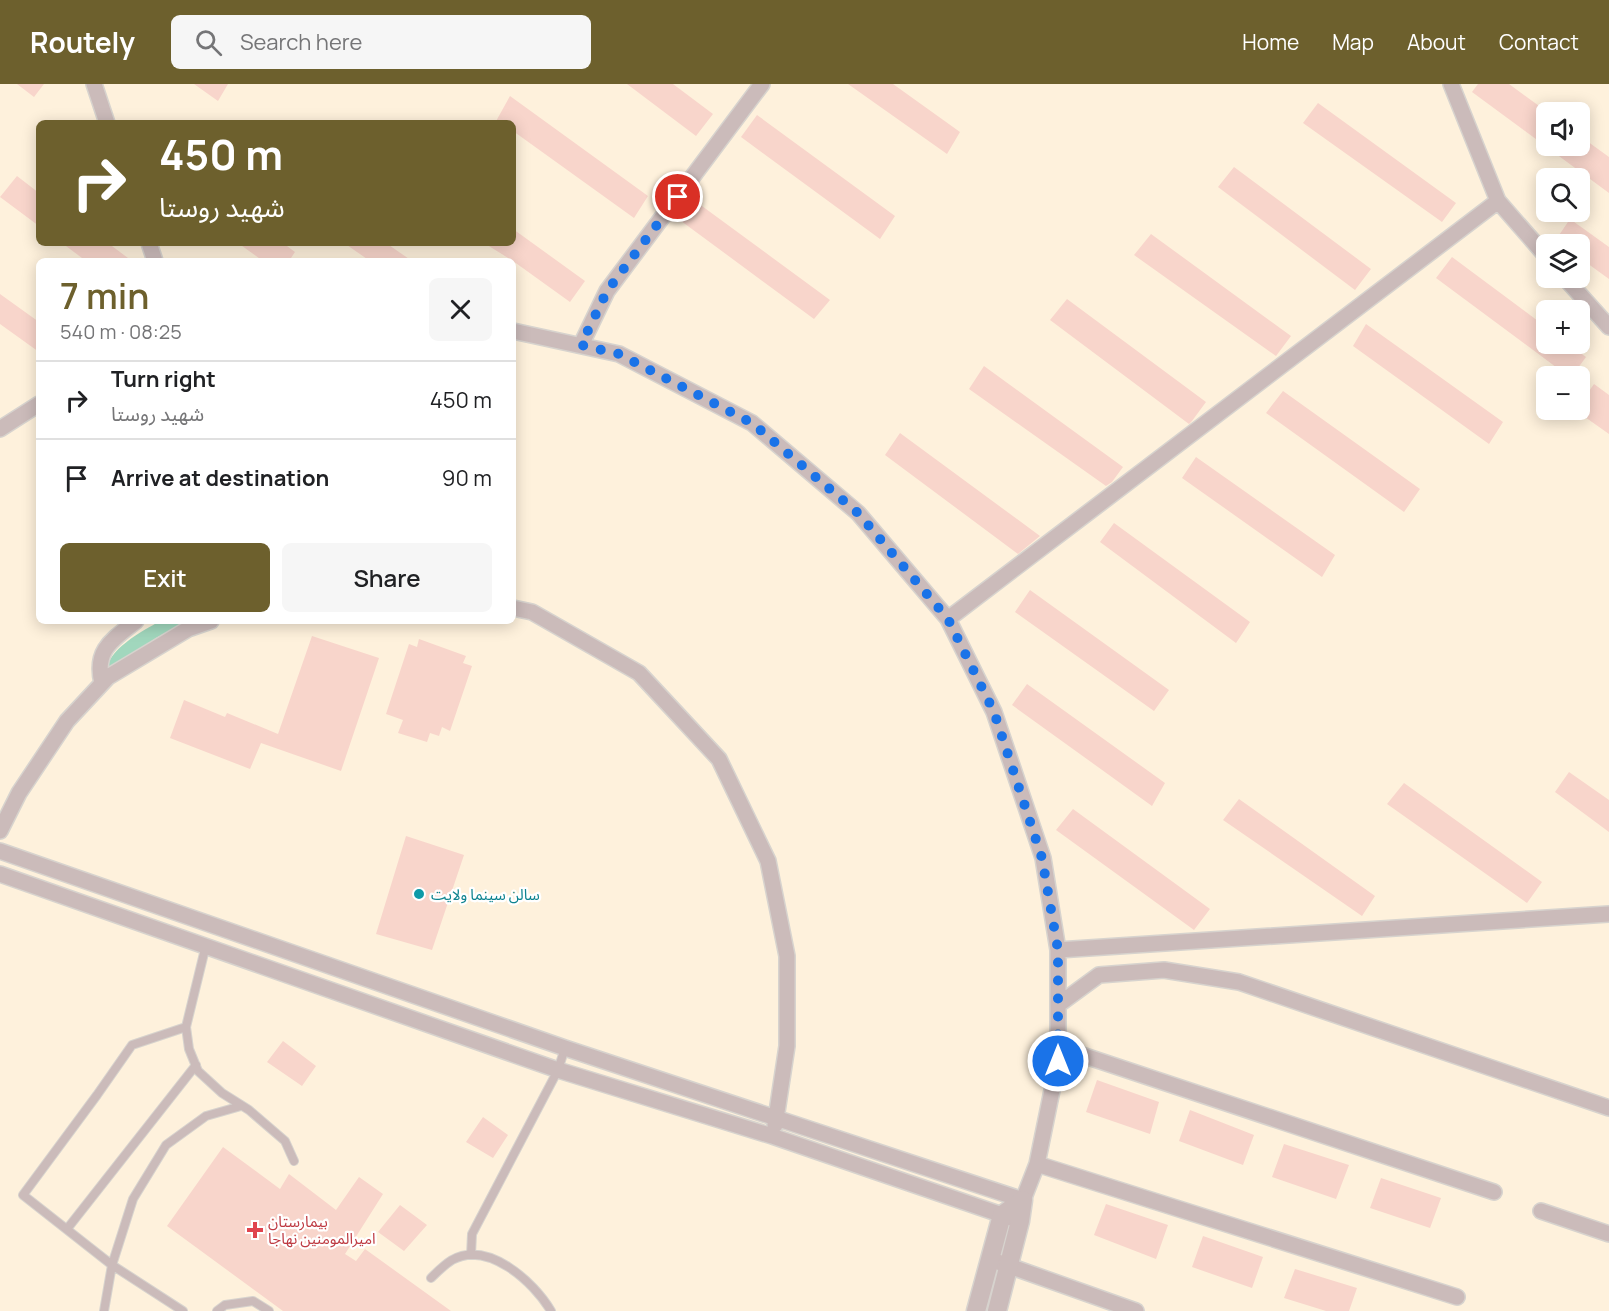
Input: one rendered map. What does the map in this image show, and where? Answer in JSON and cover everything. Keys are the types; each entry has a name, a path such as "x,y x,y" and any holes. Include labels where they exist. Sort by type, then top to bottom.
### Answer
{"street":[{"path":"94,84 106,120"},
{"path":"581,345 607,291 762,84"},
{"path":"1451,84 1498,201 1536,245"},
{"path":"948,619 1498,201"},
{"path":"1574,288 1609,327"},
{"path":"516,332 619,354 752,423 858,513 948,619 994,712 1042,858 1058,950 1058,1061 1037,1164 1023,1200 1020,1221 997,1311"},
{"path":"0,429 36,406"},
{"path":"516,609 532,612 639,673 719,759 768,861 787,956 787,1046 777,1117 772,1136"},
{"path":"102,683 100,658 118,635 132,624"},
{"path":"0,831 19,793 67,721 108,676 199,624"},
{"path":"0,851 565,1048 1023,1200"},
{"path":"0,874 558,1070 772,1136 1020,1221"},
{"path":"1058,950 1609,914"},
{"path":"1058,1005 1099,975 1164,970 1239,982 1609,1108"},
{"path":"1058,1047 1494,1192"},
{"path":"1037,1164 1457,1297"},
{"path":"976,1311 1002,1215 1023,1200"},
{"path":"1541,1211 1609,1234"},
{"path":"990,1260 1136,1311"}],"lane":[{"path":"206,945 186,1027 189,1049 198,1071 222,1093 285,1141 294,1161"},
{"path":"183,1311 112,1265 23,1195 98,1095 132,1045 186,1027"},
{"path":"471,1255 472,1234 558,1070 565,1048"},
{"path":"67,1229 196,1065"},
{"path":"104,1311 112,1265 133,1199 166,1144 206,1116 241,1106"},
{"path":"431,1278 453,1260 471,1255 496,1260 520,1274 551,1311"},
{"path":"217,1311 225,1305 253,1301 269,1311"}],"shaded area":[{"path":"0,84 1609,84 1609,1311 0,1311"}],"green space":[{"path":"155,624 182,624 156,638 107,673 108,665 118,649"}],"building":[{"path":"17,84 44,84 34,97"},
{"path":"194,84 228,84 218,101"},
{"path":"627,84 673,84 713,114 696,136"},
{"path":"848,84 893,84 960,132 947,154"},
{"path":"1478,84 1509,84 1536,104 1536,139 1472,92"},
{"path":"510,96 648,196 634,218 516,133 516,120 497,120"},
{"path":"1318,103 1456,203 1442,222 1303,123"},
{"path":"757,115 895,216 880,239 741,137"},
{"path":"1590,143 1609,157 1609,193 1590,179 1590,168 1575,168 1559,156 1590,156"},
{"path":"1234,167 1371,269 1355,290 1218,187"},
{"path":"17,176 36,191 36,224 0,197"},
{"path":"691,198 830,300 814,319 677,218"},
{"path":"1568,222 1574,222 1609,247 1609,279 1590,265 1590,234 1560,234"},
{"path":"516,231 585,281 570,302 516,263 516,258 508,258 489,246 516,246"},
{"path":"1151,234 1291,336 1276,356 1134,255"},
{"path":"66,246 112,246 128,258 82,258"},
{"path":"242,246 287,246 295,252 291,258 259,258"},
{"path":"348,246 390,246 408,258 366,258"},
{"path":"1452,257 1536,320 1536,352 1436,278"},
{"path":"0,294 36,320 36,350 0,324"},
{"path":"1067,299 1206,402 1189,424 1050,320"},
{"path":"1366,324 1503,422 1489,444 1353,346"},
{"path":"1538,354 1582,354 1586,357 1579,366 1555,366"},
{"path":"984,366 1123,467 1112,482 1106,486 969,389"},
{"path":"1594,384 1609,395 1609,434 1589,420 1590,390"},
{"path":"1283,391 1420,489 1404,512 1266,413"},
{"path":"900,433 1040,536 1018,554 885,455"},
{"path":"1196,457 1335,555 1322,577 1182,478"},
{"path":"1114,523 1250,622 1236,643 1100,542"},
{"path":"1030,590 1169,690 1154,711 1015,612"},
{"path":"312,636 379,658 341,771 261,743 250,769 170,738 184,700 225,717 227,713 278,734"},
{"path":"419,639 466,656 463,663 472,666 450,731 442,727 439,736 430,733 427,742 398,733 403,720 386,714 409,644 417,647"},
{"path":"1027,684 1165,783 1152,806 1012,705"},
{"path":"1569,772 1609,800 1609,832 1555,792"},
{"path":"1404,783 1542,882 1527,903 1387,804"},
{"path":"1239,799 1375,896 1362,916 1223,820"},
{"path":"1073,809 1210,909 1194,930 1056,830"},
{"name":"سالن سینما ولایت","path":"406,836 464,855 432,950 376,934"},
{"path":"283,1041 316,1066 302,1086 267,1062"},
{"path":"1097,1080 1159,1102 1150,1134 1086,1112"},
{"path":"1190,1110 1254,1135 1243,1165 1179,1141"},
{"path":"483,1117 508,1135 493,1158 466,1142"},
{"path":"1284,1144 1349,1165 1336,1199 1272,1177"},
{"name":"بیمارستان امیرالمومنین نهاجا","path":"223,1147 280,1189 289,1174 336,1210 359,1177 383,1194 345,1254 356,1261 365,1249 451,1311 283,1311 167,1226"},
{"path":"1381,1178 1441,1198 1430,1228 1370,1208"},
{"path":"1106,1204 1168,1225 1156,1259 1094,1235"},
{"path":"400,1205 427,1225 404,1251 378,1232"},
{"path":"1203,1236 1263,1257 1252,1288 1192,1267"},
{"path":"1295,1269 1357,1288 1349,1311 1326,1311 1284,1298"}],"place":[{"name":"سالن سینما ولایت","path":"419,894"},
{"name":"بیمارستان امیرالمومنین نهاجا","path":"255,1230"}],"route":[{"path":"678,197 607,291 581,345 619,354 752,423 858,513 948,619 994,712 1042,858 1058,950 1058,1061"}]}
